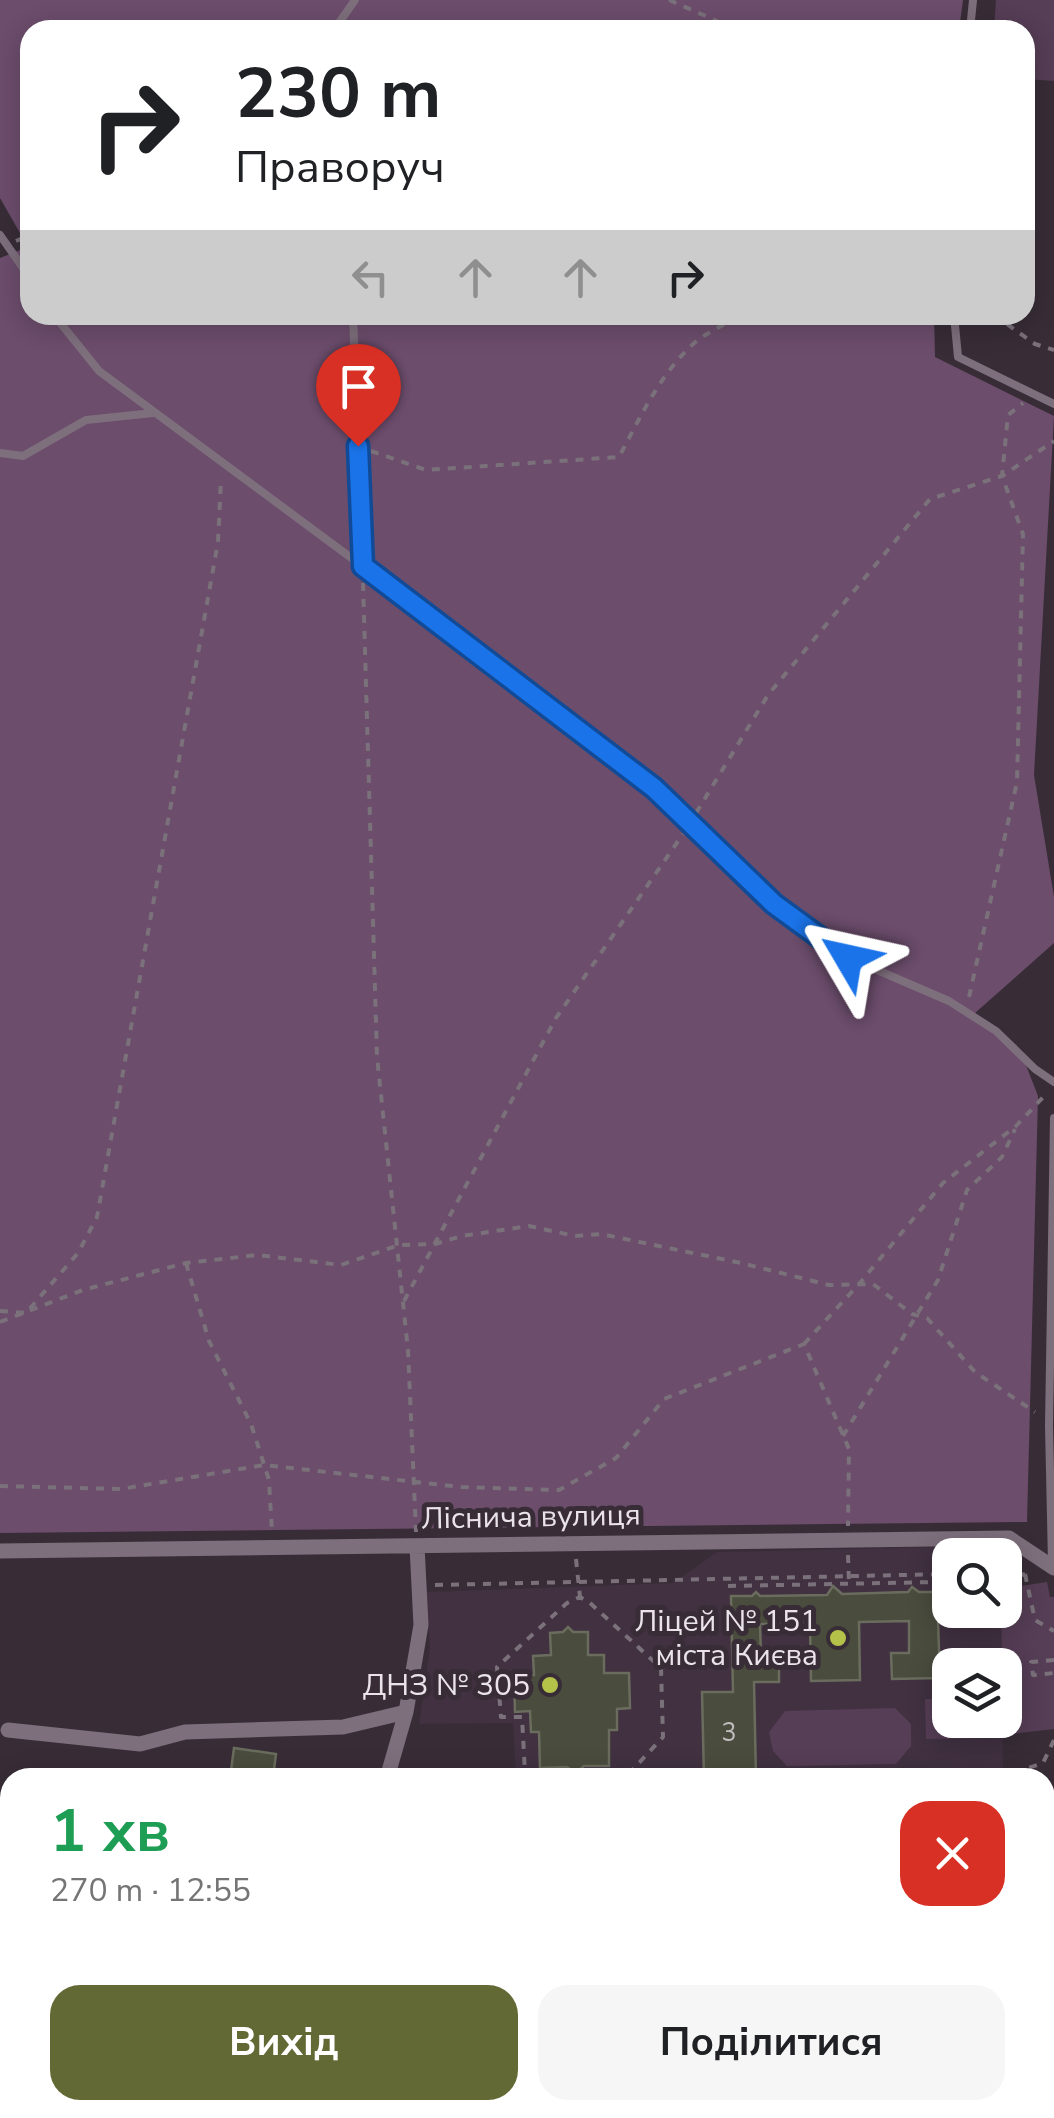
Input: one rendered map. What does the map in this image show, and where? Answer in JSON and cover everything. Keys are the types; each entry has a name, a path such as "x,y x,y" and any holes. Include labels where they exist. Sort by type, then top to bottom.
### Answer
{"street":[{"name":"Ліснича вулиця","path":"0,1552 1009,1538 1053,1568"},
{"path":"390,1768 406,1712 422,1626 417,1546"},
{"path":"8,1730 140,1744 185,1732 344,1727 406,1712"}],"lane":[{"path":"0,235 20,264"},
{"path":"62,325 100,371 153,413 363,566 654,788 774,904 848,958 949,1000 996,1031 1054,1084"},
{"path":"354,325 363,566"},
{"path":"955,325 958,356 1054,404"},
{"path":"0,453 22,456 86,420 153,413"},
{"path":"1053,1568 1050,1426 1054,1118"}],"path":[{"path":"668,0 715,20"},
{"path":"358,446 426,470 618,457 670,370 719,325"},
{"path":"1008,325 1035,344 1054,350"},
{"path":"966,1011 1017,782 1023,534 1002,476 1008,415 1033,396"},
{"path":"26,1313 78,1253 97,1217 218,542 222,463"},
{"path":"363,566 377,1057 399,1245 417,1546"},
{"path":"0,1486 121,1490 264,1465 460,1487 558,1490 616,1458 664,1399 804,1344 860,1284 943,1183 1016,1126 1054,1084"},
{"path":"843,1436 938,1280 968,1190 1002,1156 1016,1126"},
{"path":"0,1322 100,1285 186,1263 257,1254 340,1265 399,1245 434,1244 529,1226 576,1236 601,1234 829,1285 873,1284 916,1315 927,1318 976,1372 1032,1408 1050,1426"},
{"path":"186,1263 210,1341 251,1424 269,1480 273,1548"},
{"path":"0,1311 26,1313"},
{"path":"804,1344 848,1449 849,1583"},
{"path":"575,1544 580,1597"},
{"path":"912,1574 912,1582"},
{"path":"419,1586 932,1574"},
{"path":"1025,1574 1035,1620 1054,1631"},
{"path":"754,1577 755,1586"},
{"path":"728,1586 932,1582"},
{"path":"525,1768 522,1717 501,1717 497,1668 566,1603 580,1597 661,1668 663,1737 634,1768"},
{"path":"1054,1660 1032,1662 1033,1675 1054,1673"},
{"path":"1029,1768 1043,1763 1054,1740"}],"shaded area":[{"path":"0,0 963,0 960,20 20,20 20,233 0,198"},
{"path":"996,0 1054,0 1054,81 1035,80 1035,20 995,20"},
{"path":"20,250 20,325 934,325 935,357 1054,416 1034,775 1054,897 1054,943 975,1013 1024,1060 1038,1096 1027,1522 0,1533 0,258"},
{"path":"932,1547 932,1628 1001,1628 1002,1648 932,1648 932,1738 1002,1738 1003,1768 516,1768 513,1723 419,1724 430,1647 426,1592 673,1583 717,1552"},
{"path":"1047,1582 1050,1597 1054,1597 1054,1729 1022,1733 1022,1648 1002,1648 1001,1628 1022,1628 1022,1586"},
{"path":"925,1699 932,1699 932,1738 989,1738 926,1739"},
{"path":"895,1708 911,1724 911,1746 896,1764 787,1766 773,1751 769,1732 785,1711"}],"building":[{"path":"833,1586 842,1594 908,1592 912,1587 919,1592 932,1592 932,1628 938,1628 939,1648 932,1648 932,1678 892,1679 891,1653 909,1653 909,1621 859,1622 860,1680 811,1681 810,1623 760,1624 761,1657 779,1656 779,1682 754,1682 756,1768 704,1768 702,1692 733,1692 731,1596 752,1596 756,1592 760,1596 827,1595"},
{"path":"568,1627 573,1632 588,1632 588,1655 604,1655 604,1673 629,1673 630,1708 617,1709 617,1730 609,1730 609,1766 540,1768 539,1732 531,1732 530,1711 515,1712 514,1676 534,1675 533,1656 551,1655 550,1633 563,1632"},
{"path":"234,1748 276,1754 274,1768 231,1768"}],"place":[{"name":"Ліцей № 151 міста Києва","path":"838,1638"},
{"name":"ДНЗ № 305","path":"550,1685"}],"route":[{"path":"358,446 363,566 654,788 774,904 848,958"}]}
